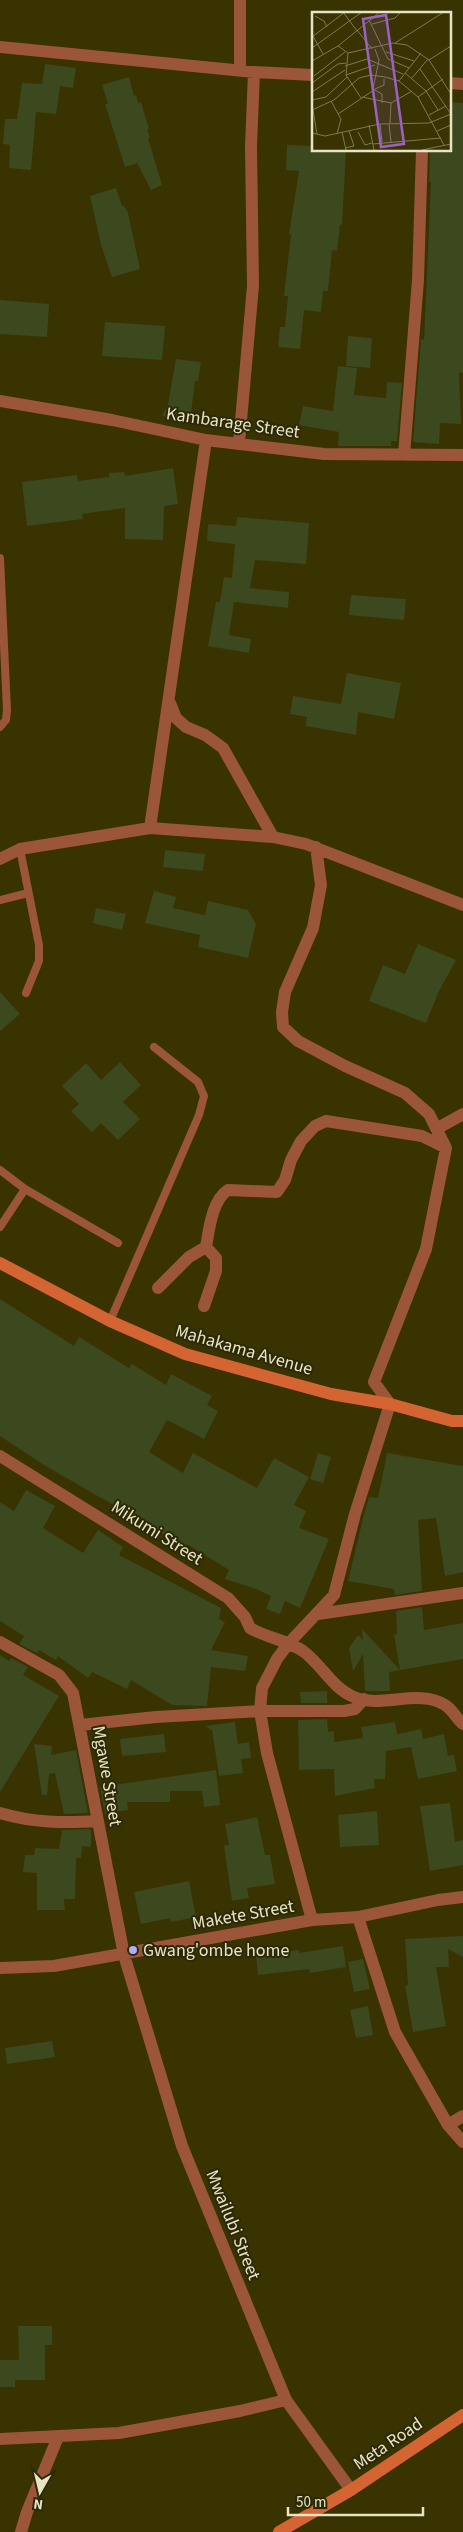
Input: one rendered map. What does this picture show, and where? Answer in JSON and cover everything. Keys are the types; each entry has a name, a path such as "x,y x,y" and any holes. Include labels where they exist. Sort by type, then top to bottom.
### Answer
{"street":[{"path":"240,0 240,70"},
{"path":"0,47 254,72 312,75"},
{"path":"239,444 253,286 251,146 254,72"},
{"path":"450,83 463,84"},
{"path":"404,455 418,280 422,151"},
{"name":"Kambarage Street","path":"0,401 112,420 206,440 239,444 324,454 463,456"},
{"path":"150,828 206,440"},
{"path":"169,702 176,718 186,727 205,735 223,748 273,837"},
{"path":"0,859 20,849 150,828 273,837 316,848 463,906"},
{"path":"312,1920 267,1753 260,1711 262,1688 277,1659 288,1644 334,1595 355,1514 390,1404 374,1382 426,1249 446,1148 438,1128 429,1114 405,1093 345,1066 298,1041 284,1027 282,1012 285,992 313,928 321,885 316,848"},
{"path":"438,1128 463,1114"},
{"path":"158,1288 189,1257 206,1247 210,1224 225,1191 277,1192 285,1180 291,1160 301,1141 320,1123 340,1121 369,1129 422,1136 446,1148"},
{"path":"204,1306 216,1271 216,1258 206,1247"},
{"name":"Mahakama Avenue","path":"0,1263 110,1321 184,1354 331,1394 390,1404 452,1421 463,1421"},
{"name":"Mikumi Street","path":"0,1456 228,1598 245,1616 250,1628 303,1651 320,1665 343,1691 355,1698 364,1699"},
{"path":"318,1614 463,1593"},
{"name":"Mgawe Street","path":"0,1642 59,1675 73,1693 124,1955"},
{"path":"80,1725 156,1717 260,1711 344,1711 355,1709 364,1699 433,1700 447,1706 463,1724"},
{"path":"0,1813 26,1820 62,1823 98,1821"},
{"name":"Makete Street","path":"0,1968 54,1966 312,1920 358,1917 438,1900 463,1897"},
{"path":"358,1917 396,2032 448,2125 463,2142"},
{"name":"Mwailubi Street","path":"124,1955 182,2146 286,2400 351,2490"},
{"path":"448,2125 463,2116"},
{"path":"0,2439 119,2433 240,2411 286,2400"},
{"name":"Meta Road","path":"279,2532 351,2490 463,2415"},
{"path":"21,2532 27,2512 58,2437"}],"lane":[{"path":"0,558 7,710 6,720 0,727"},
{"path":"20,849 39,945 39,962 26,993"},
{"path":"0,900 28,893"},
{"path":"110,1321 200,1115 204,1096 198,1082 154,1047"},
{"path":"0,1170 25,1188 118,1243"},
{"path":"0,1228 25,1188"}],"building":[{"path":"45,64 76,68 73,88 60,86 56,114 36,112 31,170 9,168 10,145 3,144 5,119 17,119 22,83 42,84"},
{"path":"129,77 134,96 136,95 138,103 141,102 149,129 147,129 150,138 148,138 162,185 151,190 137,163 125,167 105,104 108,104 102,85"},
{"path":"450,102 463,103 463,373 459,372 461,424 440,423 439,444 413,442 421,339 424,340 431,182 429,182 430,151 450,151"},
{"path":"287,145 312,146 312,151 346,151 342,225 340,225 337,251 332,250 328,291 323,291 321,312 304,310 300,349 278,347 280,327 285,327 288,296 284,296 291,234 289,234 299,171 286,170"},
{"path":"116,188 122,206 124,206 128,213 140,269 112,277 101,245 90,196"},
{"path":"0,300 49,304 47,337 0,334"},
{"path":"105,322 165,326 162,360 102,356"},
{"path":"348,336 372,338 370,368 346,366"},
{"path":"176,359 201,362 198,381 195,381 190,421 169,419 162,415 168,404"},
{"path":"338,366 357,368 354,395 386,398 387,382 402,383 397,441 391,441 391,446 338,446 339,432 299,425 303,406 333,411"},
{"path":"173,468 178,504 164,506 163,540 125,539 125,508 82,514 83,519 27,526 22,482 77,475 78,481 109,477 109,473 124,472 125,476"},
{"path":"237,517 309,523 306,564 255,560 250,588 289,592 288,608 234,602 229,635 251,639 249,653 208,646 216,602 220,602 224,577 232,578 235,544 207,541 208,524 236,526"},
{"path":"351,595 406,599 404,620 349,615"},
{"path":"347,673 401,683 394,719 358,712 356,735 306,726 307,717 290,714 293,696 341,704"},
{"path":"165,850 205,854 203,871 163,867"},
{"path":"154,891 176,897 173,908 205,915 208,901 248,910 256,924 248,958 198,947 200,935 145,923"},
{"path":"96,908 126,914 122,930 93,923"},
{"path":"418,944 456,960 439,991 426,1023 369,1001 383,965 405,974"},
{"path":"0,992 20,1014 0,1031"},
{"path":"120,1062 141,1085 123,1102 140,1119 118,1140 101,1123 92,1132 71,1111 79,1104 62,1086 86,1063 101,1080"},
{"path":"0,1299 74,1346 79,1337 129,1368 132,1364 166,1385 171,1374 212,1396 207,1405 218,1411 204,1439 167,1420 149,1452 183,1473 193,1453 257,1488 274,1458 309,1477 294,1505 306,1511 299,1528 329,1539 300,1608 285,1601 280,1614 266,1609 271,1596 225,1579 229,1570 187,1544 185,1548 120,1506 119,1508 47,1467 0,1436"},
{"path":"318,1453 331,1457 323,1483 310,1479"},
{"path":"387,1453 463,1466 463,1572 445,1576 436,1518 418,1520 422,1591 395,1595 394,1589 348,1581 369,1497 378,1498"},
{"path":"26,1490 55,1506 43,1528 83,1553 98,1530 123,1547 119,1555 221,1608 219,1619 225,1622 211,1650 248,1656 245,1671 211,1667 207,1706 172,1705 131,1680 127,1689 92,1672 88,1678 58,1656 56,1660 39,1650 37,1653 19,1644 24,1636 0,1621 0,1502 14,1511"},
{"path":"422,1607 424,1630 463,1623 463,1659 389,1672 390,1691 365,1691 363,1654 353,1671 349,1648 358,1635 363,1640 362,1629 400,1670 394,1635 397,1634 396,1611"},
{"path":"0,1655 9,1661 11,1658 28,1667 23,1675 59,1696 0,1792"},
{"path":"327,1691 327,1703 301,1703 300,1692"},
{"path":"327,1719 328,1732 334,1731 334,1742 363,1738 361,1727 395,1722 397,1734 421,1729 423,1739 444,1734 448,1756 454,1755 457,1771 418,1779 411,1747 386,1751 385,1779 374,1779 375,1788 335,1796 334,1769 299,1770 298,1720"},
{"path":"235,1722 238,1744 249,1742 251,1758 241,1759 243,1773 219,1776 212,1730 205,1726"},
{"path":"164,1734 166,1752 122,1756 120,1739"},
{"path":"34,1744 52,1746 51,1755 76,1750 88,1813 64,1814 55,1773 49,1774 47,1795 42,1795"},
{"path":"216,1770 220,1805 204,1807 202,1791 170,1791 170,1802 127,1802 128,1810 105,1814 100,1787"},
{"path":"450,1803 455,1842 463,1840 463,1865 430,1871 420,1806"},
{"path":"377,1811 379,1845 340,1847 338,1815"},
{"path":"257,1817 265,1855 270,1855 275,1884 247,1888 249,1898 232,1901 224,1846 229,1845 225,1824"},
{"path":"91,1829 91,1847 82,1846 81,1858 76,1858 75,1899 64,1899 65,1910 37,1910 37,1873 23,1872 25,1855 34,1855 35,1848 59,1849 62,1830"},
{"path":"189,1881 196,1917 171,1922 170,1918 141,1924 134,1892"},
{"path":"463,1936 463,1957 448,1949 449,1967 436,1967 446,2026 413,2032 405,1986 408,1985 405,1939"},
{"path":"343,1946 346,1967 310,1973 309,1969 258,1975 256,1956 299,1950 299,1953"},
{"path":"363,1959 370,1989 354,1992 348,1962"},
{"path":"368,2006 373,2035 356,2038 350,2010"},
{"path":"52,2041 55,2057 7,2064 5,2048"},
{"path":"18,2326 52,2326 52,2345 45,2345 45,2380 15,2380 15,2387 0,2387 0,2360 19,2360"}],"place":[{"name":"Gwang'ombe home","path":"133,1950"}]}
